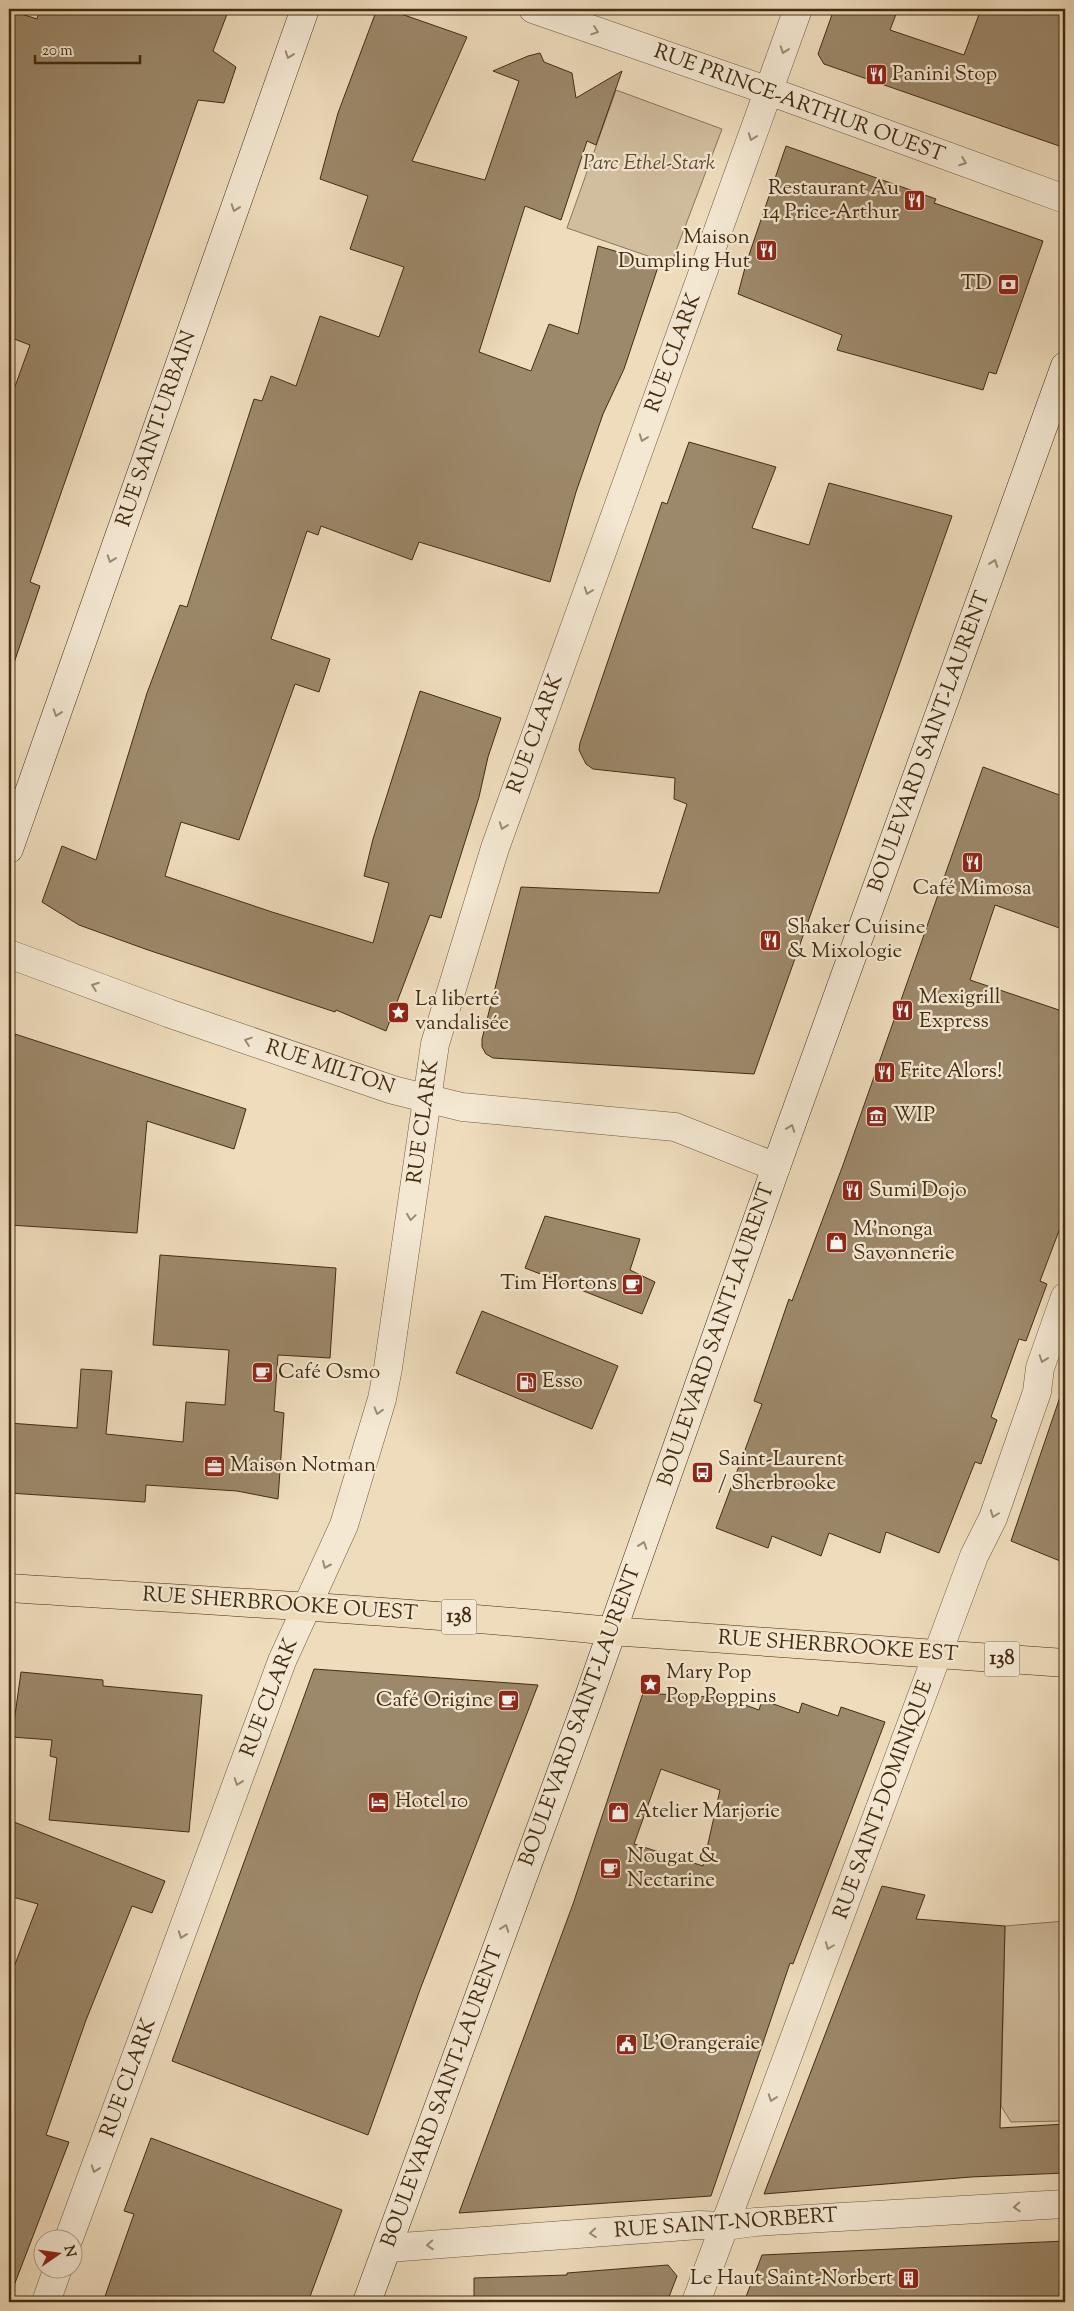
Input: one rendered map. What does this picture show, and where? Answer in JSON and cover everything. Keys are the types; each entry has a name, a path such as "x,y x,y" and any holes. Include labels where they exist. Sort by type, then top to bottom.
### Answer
{"main road":[{"name":"RUE SHERBROOKE OUEST","path":"9,1588 307,1607 611,1630"},
{"name":"RUE SHERBROOKE EST","path":"611,1630 1065,1663"}],"street":[{"name":"RUE SAINT-URBAIN","path":"9,849 305,9"},
{"name":"RUE PRINCE-ARTHUR OUEST","path":"533,9 769,91 1065,199"},
{"name":"RUE CLARK","path":"73,2228 275,1679 344,1525 382,1399 397,1315 435,1044 495,848 798,9"},
{"name":"BOULEVARD SAINT-LAURENT","path":"367,2302 583,1714 611,1630 632,1576 776,1167 1065,366"},
{"name":"RUE MILTON","path":"9,954 231,1035 377,1085 427,1099 462,1107 676,1127 776,1167"},
{"name":"RUE SAINT-DOMINIQUE","path":"696,2302 974,1556 993,1518 1037,1392 1040,1368 1065,1297"},
{"name":"RUE SAINT-NORBERT","path":"388,2248 689,2226 725,2226 754,2222 1065,2204"},
{"path":"46,2302 54,2278"}],"green space":[{"name":"Parc Ethel-Stark","path":"616,90 722,129 671,264 567,228"},
{"path":"1065,1921 1065,2121 1011,2122 1001,2106 1005,1926"}],"building":[{"path":"40,9 229,9 213,51 236,67 224,103 198,100 30,582 40,586 14,663 9,662 9,403 30,345 9,337 9,10 37,19"},
{"path":"377,9 387,9 467,37 412,161 485,180 519,81 493,71 540,53 544,62 572,73 576,98 622,71 596,145 587,141 561,220 525,206 479,352 531,371 549,324 578,334 598,246 659,264 624,369 603,414 576,492 550,582 419,542 412,560 321,526 318,535 307,531 271,639 330,659 319,692 295,684 239,840 181,822 165,876 373,943 389,883 364,876 373,839 420,691 501,718 488,757 479,797 441,918 430,915 386,1031 336,1010 335,1012 79,925 42,902 62,846 96,860 147,693 180,605 187,607 254,399 262,401 271,376 296,386 320,316 379,337 404,267 350,249 368,196 320,179 338,113"},
{"path":"834,9 898,9 890,30 964,55 981,9 1065,9 1065,148 824,64 818,54"},
{"path":"786,146 936,199 934,203 1043,241 996,374 989,372 983,390 837,350 842,335 738,294 746,264"},
{"path":"689,442 776,467 752,528 809,545 829,483 952,516 754,1074 493,1058 486,1054 482,1047 482,1039 521,887 659,893 687,804 674,799 675,778 593,769 586,764 579,750 662,502 667,504"},
{"path":"983,767 1065,797 1065,930 995,905 970,980 1065,1012 1065,1215 1040,1281 1047,1284 1026,1341 1019,1339 991,1417 997,1420 981,1464 975,1462 939,1553 886,1532 880,1553 829,1533 821,1556 772,1536 768,1548 716,1528 762,1404 754,1401 789,1299 792,1301 843,1165"},
{"path":"15,1034 246,1109 234,1149 147,1121 137,1233 9,1225 9,1035 15,1037"},
{"path":"545,1216 640,1239 630,1270 655,1282 642,1314 525,1268"},
{"path":"160,1255 336,1268 330,1358 278,1355 274,1411 284,1413 278,1499 237,1491 146,1485 145,1502 9,1493 9,1423 77,1428 81,1369 112,1371 106,1434 183,1442 186,1402 225,1405 229,1350 153,1345"},
{"path":"482,1311 618,1366 592,1429 456,1373"},
{"path":"1060,1397 1065,1398 1065,1563 1011,1541"},
{"name":"Hotel 10","path":"314,1669 538,1685 421,1987 368,2135 172,2061"},
{"path":"21,1672 103,1680 103,1686 202,1695 189,1832 49,1820 57,1758 50,1756 52,1740 12,1737"},
{"path":"643,1693 726,1698 759,1710 762,1700 799,1713 802,1703 838,1716 841,1707 885,1722 793,1964 790,1963 711,2196 459,2213 573,1904","holes":["661,1769 720,1790 703,1866 634,1844"]},
{"path":"9,1820 165,1881 152,1913 132,1906 86,2020 46,2135 69,2142 36,2228 32,2228 32,2239 10,2296 9,1980 38,1904 9,1896"},
{"path":"882,1886 925,1895 916,1919 1005,1926 1000,2128 1065,2124 1065,2173 971,2177 764,2194"},
{"path":"151,2138 342,2210 308,2302 103,2302 134,2214 124,2211"},
{"name":"Le Haut Saint-Norbert","path":"1065,2241 1065,2302 744,2302 762,2255"},
{"path":"668,2265 677,2276 667,2302 474,2302 474,2278 567,2275 567,2273"}],"place":[{"name":"Panini Stop","path":"876,75"},
{"name":"Restaurant Au 14 Price-Arthur","path":"915,201"},
{"name":"Maison Dumpling Hut","path":"766,250"},
{"name":"TD","path":"1008,284"},
{"name":"Café Mimosa","path":"972,862"},
{"name":"Shaker Cuisine & Mixologie","path":"771,940"},
{"name":"Mexigrill Express","path":"903,1010"},
{"name":"La liberté vandalisée","path":"399,1012"},
{"name":"Frite Alors!","path":"884,1072"},
{"name":"WIP","path":"877,1116"},
{"name":"Sumi Dojo","path":"853,1191"},
{"name":"M'nonga Savonnerie","path":"837,1242"},
{"name":"Tim Hortons","path":"633,1284"},
{"name":"Café Osmo","path":"262,1373"},
{"name":"Esso","path":"526,1382"},
{"name":"Maison Notman","path":"214,1466"},
{"name":"Saint-Laurent / Sherbrooke","path":"702,1472"},
{"name":"Mary Pop Pop Poppins","path":"650,1685"},
{"name":"Café Origine","path":"509,1701"},
{"name":"Hotel 10","path":"379,1802"},
{"name":"Atelier Marjorie","path":"619,1812"},
{"name":"Nougat & Nectarine","path":"611,1869"},
{"name":"L’Orangeraie","path":"626,2044"},
{"name":"Le Haut Saint-Norbert","path":"909,2279"}]}
